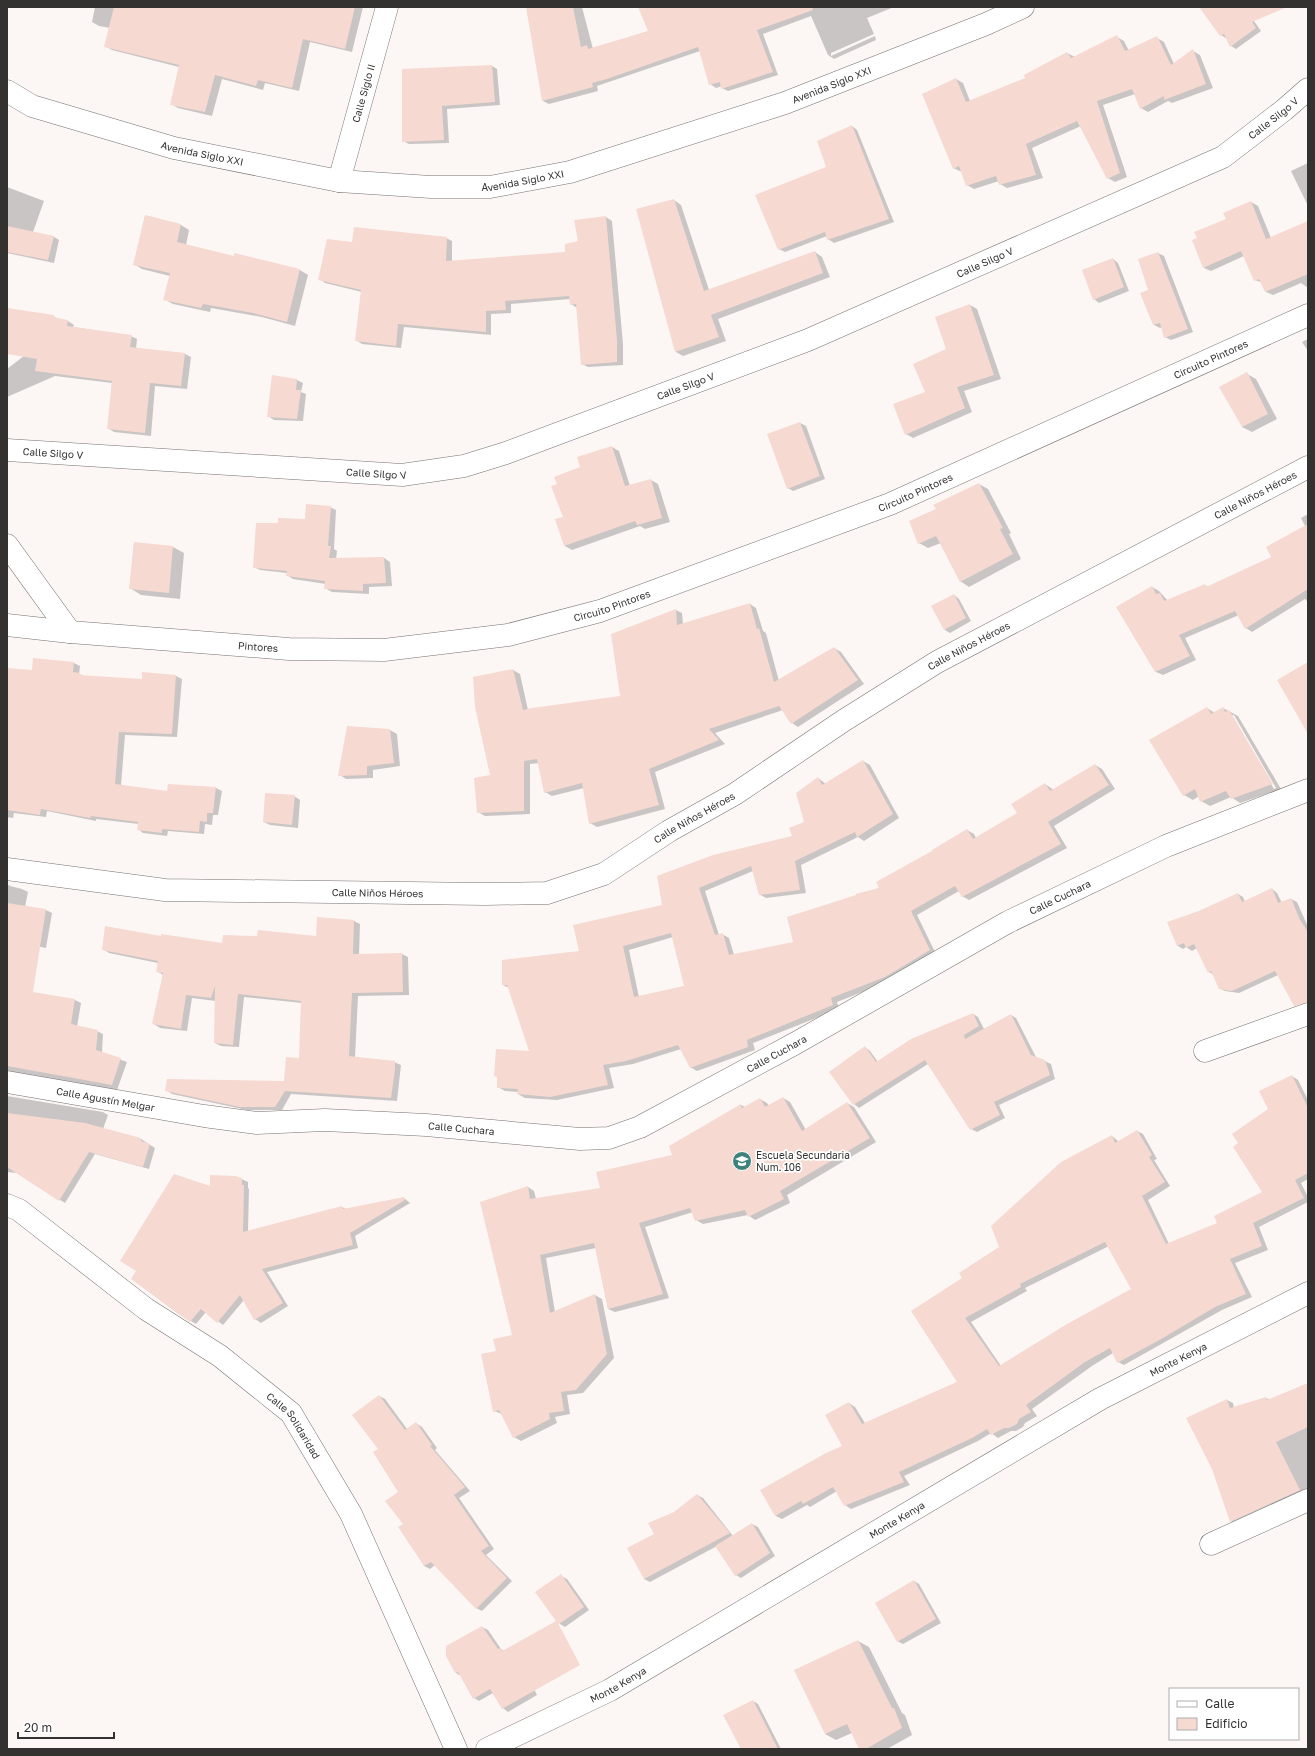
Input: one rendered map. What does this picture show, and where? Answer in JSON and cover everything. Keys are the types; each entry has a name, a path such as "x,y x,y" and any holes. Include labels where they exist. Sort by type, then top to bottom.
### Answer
{"street":[{"name":"Calle Siglo II","path":"339,180 387,7"},
{"name":"Avenida Siglo XXI","path":"7,91 32,106 174,148 339,180 431,187 490,187 570,172 785,103 986,24 1023,7"},
{"name":"Calle Silgo V","path":"7,450 402,475 464,466 506,453 808,340 1223,157 1284,110 1308,89"},
{"name":"Circuito Pintores","path":"508,635 600,612 890,504 1308,315"},
{"name":"Calle Niños Héroes","path":"7,869 165,890 548,893 604,874 668,831 734,794 843,721 937,662 1308,467"},
{"path":"7,546 70,632"},
{"name":"Pintores","path":"7,625 70,632 289,649 384,650 508,635"},
{"name":"Calle Cuchara","path":"204,1116 257,1123 332,1121 426,1125 580,1139 609,1138 640,1127 796,1043 1008,922 1166,846 1308,790"},
{"path":"1205,1051 1308,1014"},
{"name":"Calle Agustín Melgar","path":"7,1082 204,1116"},
{"name":"Calle Solidaridad","path":"7,1204 19,1210 146,1309 220,1356 291,1413 351,1514 456,1749"},
{"name":"Monte Kenya","path":"487,1749 610,1690 1100,1399 1308,1294"},
{"path":"1211,1544 1308,1500"}],"building":[{"path":"114,7 355,7 345,49 303,39 292,88 258,80 256,86 215,75 205,112 170,105 179,65 104,47"},
{"path":"526,7 573,7 581,47 587,45 588,49 648,31 638,7 812,7 813,10 757,30 773,72 721,89 720,82 709,85 698,47 592,83 593,87 542,101"},
{"path":"1199,7 1287,7 1252,22 1256,28 1230,47 1224,34 1220,36"},
{"path":"1117,35 1125,51 1157,36 1171,65 1193,49 1206,84 1164,100 1164,96 1140,109 1132,89 1097,101 1120,173 1107,179 1077,121 1026,144 1036,175 999,185 996,176 966,186 959,166 953,169 922,94 956,78 966,102 1025,78 1024,75 1067,52 1071,58"},
{"path":"492,65 495,102 442,106 444,140 402,142 402,69"},
{"path":"852,125 889,219 827,240 825,232 778,250 755,195 826,167 817,141"},
{"path":"674,199 704,291 815,251 823,273 711,315 719,337 675,352 636,209"},
{"path":"1251,201 1266,239 1308,221 1308,274 1265,292 1259,279 1254,281 1241,251 1203,268 1192,240 1197,238 1194,232 1226,219 1223,213"},
{"path":"145,215 181,224 177,242 234,256 234,253 300,269 287,322 253,313 203,304 201,308 163,300 170,273 133,265"},
{"path":"606,216 617,340 617,362 581,365 576,304 570,305 569,296 505,301 506,310 486,311 486,332 398,324 396,346 355,341 361,290 318,280 327,239 352,242 354,227 447,237 446,261 565,252 565,244 578,241 574,220"},
{"path":"7,226 54,236 48,260 7,252"},
{"path":"1158,252 1188,329 1164,338 1160,323 1153,325 1140,293 1148,290 1138,259"},
{"path":"1113,258 1124,287 1093,300 1082,270"},
{"path":"970,304 994,375 957,387 965,408 905,435 893,404 925,392 913,364 946,349 935,317"},
{"path":"7,308 54,315 53,317 68,320 67,326 132,335 130,347 185,353 181,386 150,383 145,433 107,429 112,381 35,371 37,359 7,354"},
{"path":"1247,372 1268,414 1242,427 1219,387"},
{"path":"272,375 297,379 296,390 301,390 297,419 267,417"},
{"path":"800,422 820,476 787,489 767,434"},
{"path":"612,446 625,486 651,479 662,518 637,525 635,521 564,546 555,519 563,517 551,486 557,484 554,477 580,467 577,457"},
{"path":"979,483 1003,528 1000,529 1013,554 960,582 936,536 918,544 909,521 936,509 933,505"},
{"path":"306,504 331,506 328,546 331,546 329,558 384,557 386,583 363,584 363,591 324,589 325,581 286,576 287,571 253,568 256,523 278,523 278,518 305,519"},
{"path":"1308,524 1308,589 1245,629 1235,611 1179,635 1190,656 1155,672 1116,607 1152,586 1156,594 1160,593 1164,601 1205,584 1206,587 1271,557 1266,547"},
{"path":"134,542 173,546 169,593 129,589"},
{"path":"954,594 966,618 944,630 931,606"},
{"path":"750,603 757,629 759,628 774,682 834,647 858,680 791,724 779,706 709,729 719,740 649,769 659,805 589,824 582,783 544,793 537,759 524,761 524,811 477,813 474,778 490,775 475,707 473,677 513,669 523,710 620,696 611,634 676,609 677,625"},
{"path":"33,658 74,662 73,672 80,673 80,675 142,679 142,672 176,675 172,734 119,732 115,784 167,791 168,784 216,787 213,813 207,813 207,822 200,821 199,832 162,829 162,833 137,830 138,822 91,816 90,818 41,809 40,815 7,810 7,668 32,670"},
{"path":"1308,662 1308,734 1277,680"},
{"path":"1207,707 1211,714 1223,707 1225,712 1229,710 1273,784 1231,799 1226,791 1200,802 1195,789 1183,796 1149,740"},
{"path":"347,726 390,729 394,763 367,766 367,775 338,776"},
{"path":"863,760 893,814 857,837 855,832 795,861 800,890 759,895 751,866 699,888 715,935 723,933 729,955 793,942 787,917 879,888 876,882 932,851 967,829 973,839 1017,813 1011,804 1045,783 1050,791 1095,764 1109,785 1048,822 1061,844 962,897 955,886 911,911 930,950 885,977 831,998 833,1005 747,1040 748,1047 690,1068 678,1045 626,1061 603,1065 608,1085 550,1097 517,1094 518,1089 497,1088 497,1077 494,1076 496,1049 529,1051 507,985 502,985 502,960 579,951 573,925 662,905 657,876 713,855 792,836 789,828 804,822 796,793 818,777 822,785","holes":["671,933 684,986 634,997 623,946"]},
{"path":"265,793 295,795 292,825 263,822"},
{"path":"1272,888 1278,903 1291,898 1300,920 1308,932 1308,1002 1294,1006 1275,971 1232,991 1219,989 1211,971 1208,973 1194,944 1186,948 1184,943 1177,946 1167,922 1199,911 1238,893 1242,902"},
{"path":"7,903 46,909 33,992 75,999 71,1024 98,1030 96,1050 121,1058 112,1085 7,1066"},
{"path":"317,917 354,920 353,954 402,953 403,992 352,993 349,1056 395,1061 391,1098 285,1091 275,1107 240,1107 165,1091 167,1079 284,1081 286,1057 299,1058 301,1001 238,994 233,1045 214,1043 215,986 211,998 186,995 181,1029 152,1024 163,973 156,972 158,961 102,950 105,926 161,936 161,934 222,943 223,935 257,936 258,930 316,936"},
{"path":"973,1013 979,1026 964,1035 965,1039 1011,1014 1031,1055 1045,1060 1050,1075 994,1102 1000,1115 970,1130 925,1060 853,1105 829,1072 865,1046 876,1062 911,1039"},
{"path":"1292,1075 1308,1108 1308,1173 1295,1180 1304,1198 1253,1223 1262,1246 1230,1259 1246,1294 1215,1307 1117,1363 1110,1348 1085,1362 1026,1405 1031,1412 1019,1419 1017,1424 1009,1428 1004,1428 991,1435 987,1429 972,1438 899,1472 904,1482 844,1506 833,1487 803,1504 801,1501 775,1516 760,1490 826,1453 842,1446 825,1415 849,1402 862,1424 957,1382 911,1311 962,1278 959,1273 999,1247 991,1226 1061,1162 1112,1135 1115,1143 1137,1130 1152,1155 1149,1157 1165,1182 1142,1196 1166,1244 1217,1223 1214,1216 1262,1192 1233,1147 1238,1143 1232,1134 1268,1109 1259,1091","holes":["1105,1242 1131,1289 1067,1324 999,1366 965,1318 1021,1287 1020,1284"]},
{"path":"783,1097 802,1131 847,1102 870,1138 780,1191 784,1199 748,1217 745,1210 695,1221 690,1208 639,1223 663,1294 608,1309 594,1243 540,1255 550,1313 595,1294 607,1354 576,1390 561,1392 564,1411 549,1413 550,1419 513,1438 499,1410 493,1412 481,1354 496,1351 493,1339 512,1335 480,1202 528,1186 530,1199 600,1188 596,1172 672,1155 669,1146 741,1104 742,1108 760,1098 765,1107"},
{"path":"7,1113 85,1123 141,1138 141,1141 150,1144 143,1167 89,1152 59,1201 7,1167"},
{"path":"174,1174 210,1186 210,1175 237,1176 242,1178 242,1185 244,1185 243,1232 342,1206 343,1209 404,1197 405,1200 350,1233 353,1245 262,1269 283,1303 254,1320 240,1295 217,1323 201,1309 190,1322 131,1279 136,1271 120,1261"},
{"path":"1308,1383 1308,1427 1276,1442 1300,1490 1230,1522 1212,1469 1186,1418 1227,1399 1230,1408 1266,1397 1267,1400"},
{"path":"379,1395 405,1430 416,1422 432,1445 430,1446 465,1487 454,1495 489,1546 481,1551 507,1578 476,1609 431,1562 424,1566 398,1527 403,1524 385,1501 398,1492 373,1452 378,1449 352,1415"},
{"path":"697,1494 730,1533 644,1579 627,1548 654,1534 648,1523 674,1512"},
{"path":"752,1523 770,1553 735,1576 715,1546"},
{"path":"561,1574 584,1607 559,1624 558,1623 580,1665 502,1709 490,1689 473,1699 458,1672 455,1673 446,1656 446,1646 482,1626 498,1649 500,1648 502,1651 556,1621 535,1592"},
{"path":"914,1580 936,1619 897,1642 875,1603"},
{"path":"858,1640 892,1708 894,1708 902,1728 866,1749 859,1749 847,1724 825,1734 794,1670"},
{"path":"753,1700 778,1749 741,1749 723,1715"}],"place":[{"name":"Escuela Secundaria Num. 106","path":"742,1161"}]}
